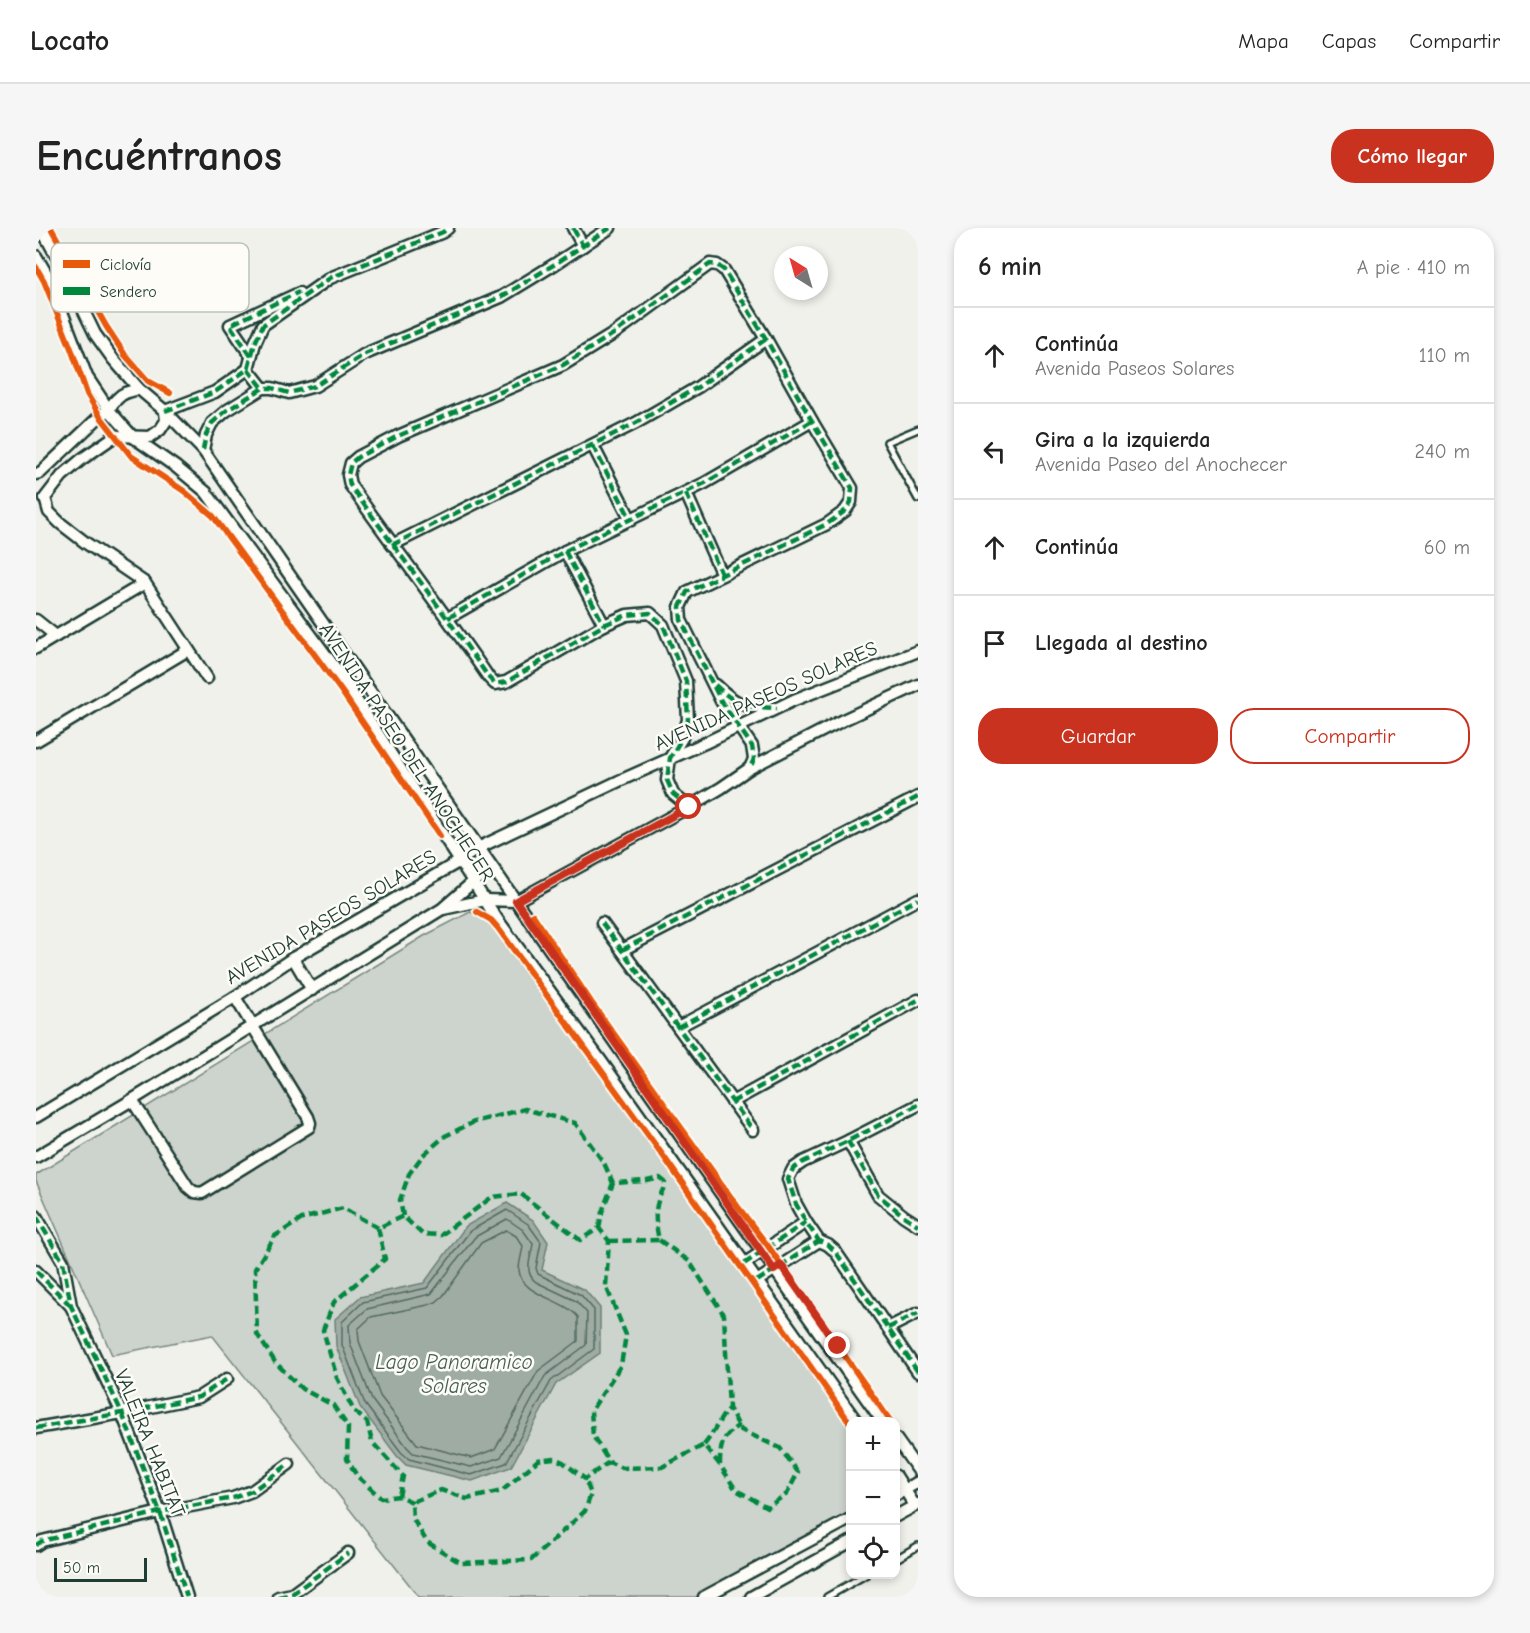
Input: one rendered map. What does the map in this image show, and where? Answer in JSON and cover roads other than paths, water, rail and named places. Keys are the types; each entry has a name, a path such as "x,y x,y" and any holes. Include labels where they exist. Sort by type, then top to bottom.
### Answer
{"street":[{"name":"AVENIDA PASEO DEL ANOCHECER","path":"41,228 51,246"},
{"path":"251,356 230,325 330,278 448,228"},
{"path":"573,228 583,246"},
{"path":"203,450 206,435 212,423 226,411 263,388 289,393 315,386 365,354 501,297 610,228"},
{"name":"AVENIDA PASEO DEL ANOCHECER","path":"36,256 51,283"},
{"path":"689,807 673,794 667,780 670,758 682,738 688,720 686,681 663,625 651,613 627,615 604,625 506,682 495,684 392,545 350,485 348,475 351,464 358,458 398,436 563,365 615,333 710,264 717,265 724,270 852,488 851,502 845,511 827,524 687,592 680,607 681,620 721,701 752,746 754,759 750,768"},
{"path":"207,678 145,583 60,523 49,512 45,498 62,476 115,436 150,437 160,430 166,421 165,411 215,392 248,369 263,325 330,278"},
{"name":"AVENIDA PASEO DEL ANOCHECER","path":"62,312 87,377 110,410 133,438 176,467 206,492 339,674 497,919 602,1061 853,1417"},
{"name":"AVENIDA PASEO DEL ANOCHECER","path":"84,312 95,334 113,359 139,389 165,411 203,450 478,848 879,1417"},
{"path":"392,545 636,423 698,387 766,339"},
{"path":"248,369 263,388"},
{"path":"36,474 99,416 110,410 116,399 128,391 139,389"},
{"path":"448,618 566,551 686,493 812,421"},
{"path":"67,446 82,459"},
{"path":"593,446 631,520"},
{"path":"686,493 722,575"},
{"path":"566,551 604,625"},
{"path":"36,648 145,583"},
{"path":"36,620 56,636"},
{"path":"36,741 188,650"},
{"name":"AVENIDA PASEOS SOLARES","path":"36,1117 235,997 293,958 460,861 478,848 794,700 918,651"},
{"path":"712,682 730,699 745,706 777,708"},
{"path":"442,909 485,900 516,901 689,807 750,768 843,720 918,685"},
{"path":"622,950 918,797"},
{"path":"36,1157 442,909 473,882 493,869"},
{"path":"678,1027 918,899"},
{"path":"602,922 753,1130"},
{"path":"293,958 312,990"},
{"path":"132,1100 188,1187 194,1192 202,1193 309,1127 308,1117 235,997"},
{"path":"732,1102 918,1000"},
{"path":"918,1105 848,1142 803,1162 794,1169 788,1179 796,1204 806,1222 819,1241 835,1251 918,1372"},
{"path":"848,1142 878,1195 915,1220"},
{"name":"VALEIRA HABITAT","path":"36,1216 63,1262 71,1306 122,1413 160,1512 187,1597"},
{"path":"744,1264 806,1222"},
{"path":"757,1281 819,1241"},
{"name":"VALEIRA HABITAT","path":"36,1271 71,1306"},
{"path":"888,1328 918,1313"},
{"path":"36,1428 199,1398 227,1379"},
{"path":"900,1445 918,1470"},
{"path":"36,1545 42,1541 160,1512 233,1498 252,1491 290,1464"},
{"path":"900,1514 916,1505 901,1492 918,1482"},
{"path":"704,1597 846,1521"},
{"path":"751,1597 846,1544"},
{"path":"278,1597 292,1594 348,1553"}],"lane":[{"path":"918,429 887,442 918,499"},
{"path":"900,1557 918,1546"},
{"path":"826,1597 860,1579"}],"water":[{"name":"Lago Panoramico Solares","path":"507,1203 533,1220 548,1242 542,1270 585,1290 600,1308 600,1353 556,1384 511,1467 472,1481 406,1465 360,1407 336,1346 335,1319 360,1297 424,1283 466,1226"}]}
